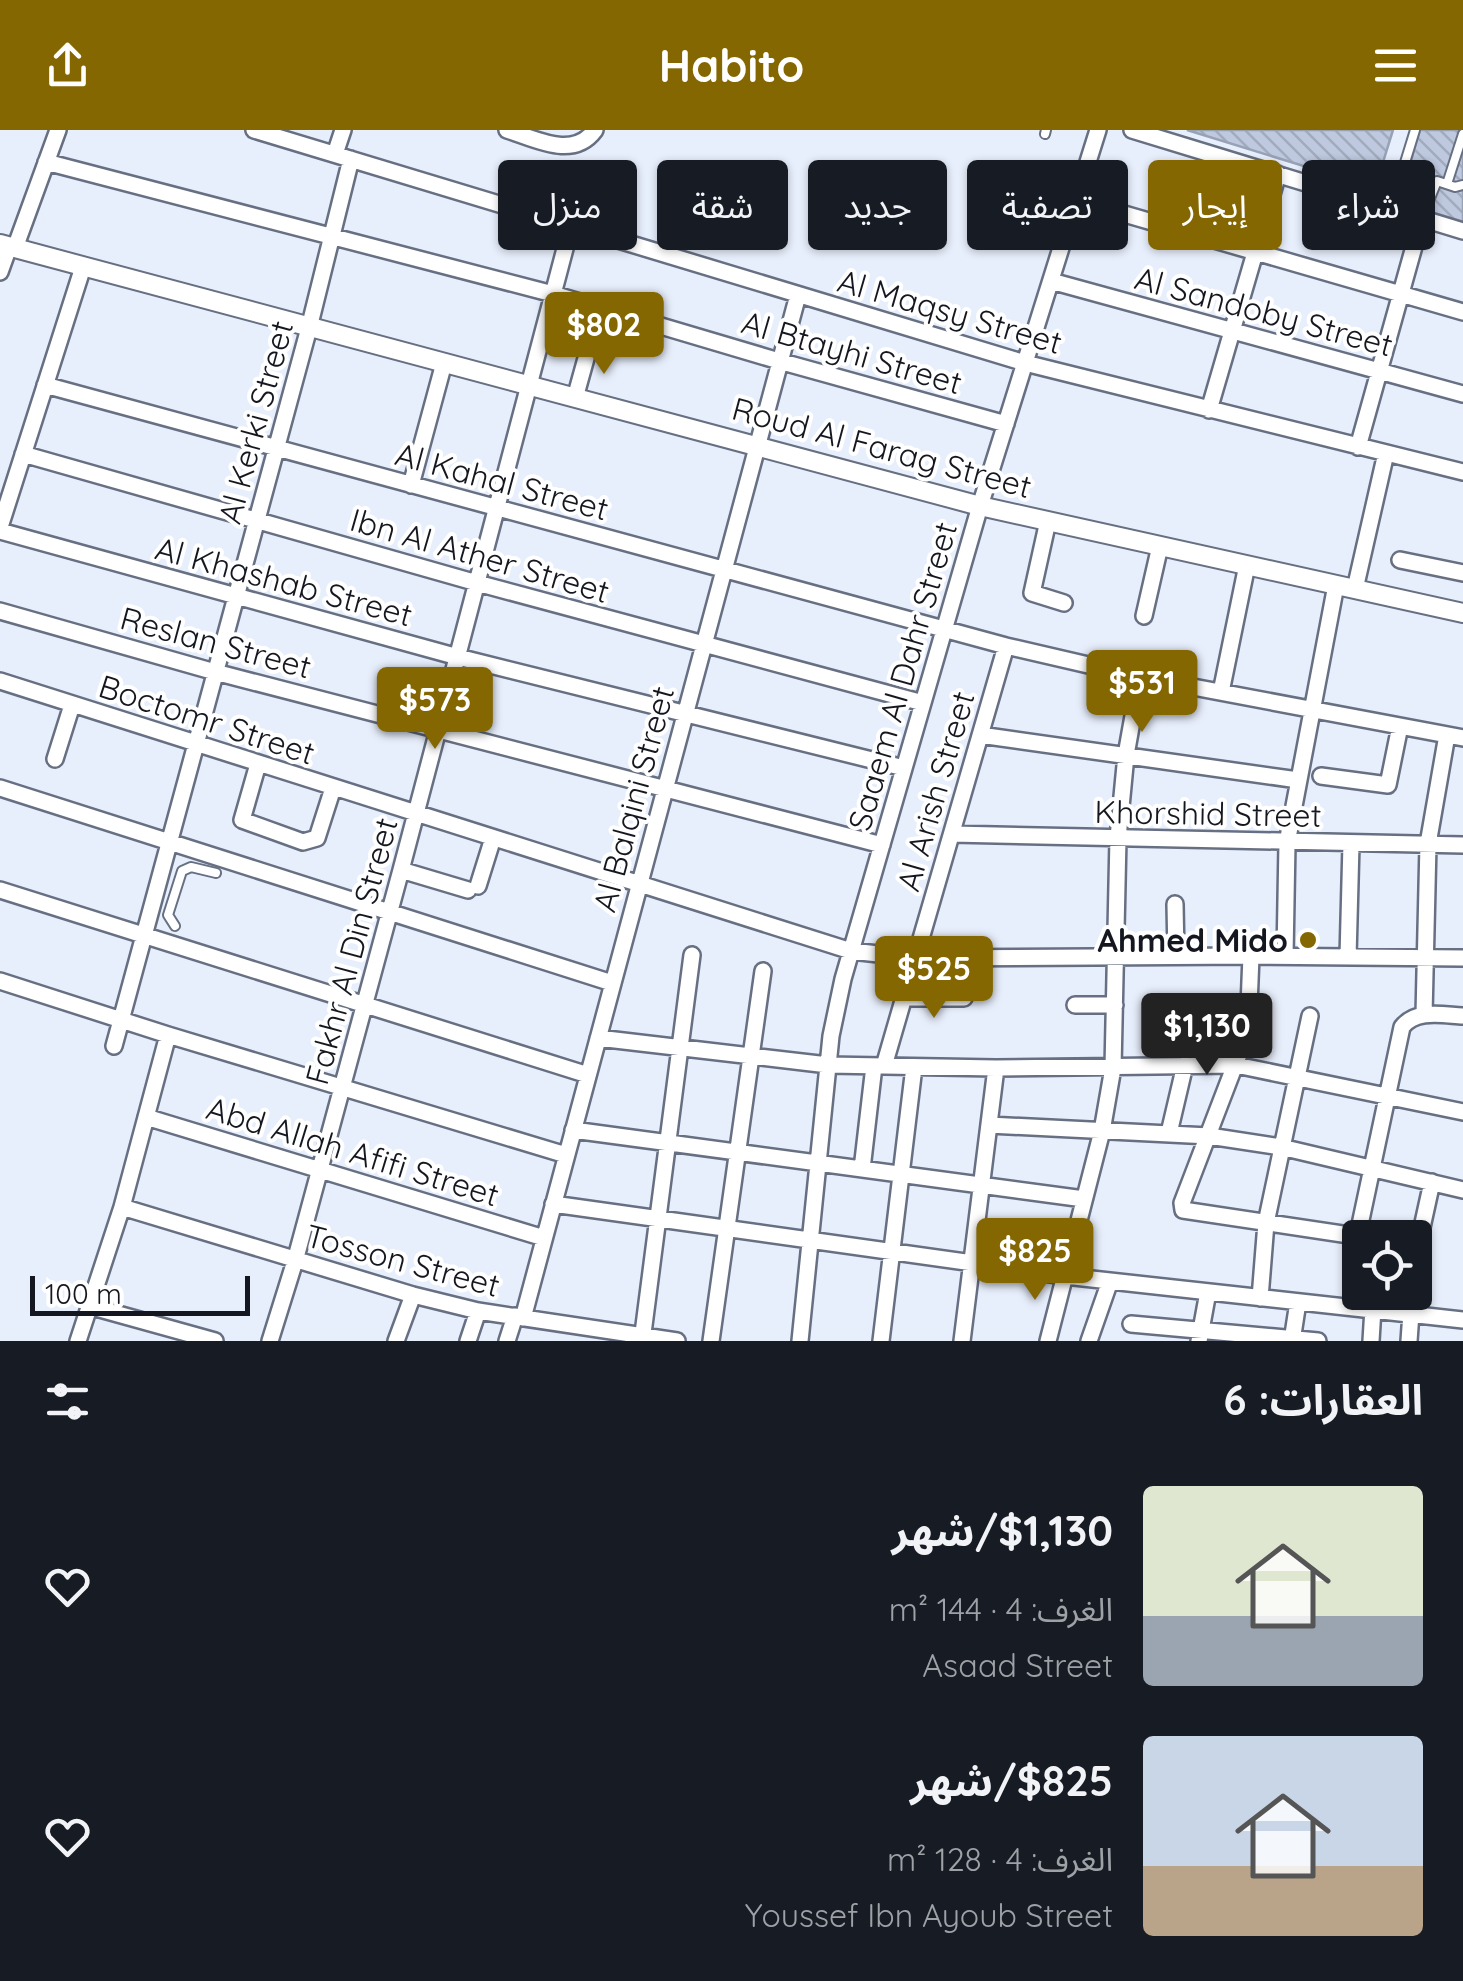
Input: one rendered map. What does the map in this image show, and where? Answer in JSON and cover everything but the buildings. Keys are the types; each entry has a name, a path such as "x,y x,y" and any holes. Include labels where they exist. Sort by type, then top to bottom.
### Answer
{"street":[{"path":"0,272 58,130"},
{"name":"Al Maqsy Street","path":"255,130 498,204"},
{"name":"Al Kerki Street","path":"114,1046 309,328 332,234 343,157 342,130"},
{"path":"507,130 562,147 576,146 596,130"},
{"name":"Saaem Al Dahr Street","path":"1089,160 1098,130"},
{"path":"1132,130 1232,160"},
{"name":"Al Btayhi Street","path":"46,162 554,294 1006,424"},
{"path":"1128,215 1463,312"},
{"path":"1435,222 1463,230"},
{"name":"Al Maqsy Street","path":"637,246 1025,363 1463,472"},
{"name":"Roud Al Farag Street","path":"8,247 980,506 1463,613"},
{"name":"Fakhr Al Din Street","path":"270,1341 296,1261 565,250"},
{"name":"Saaem Al Dahr Street","path":"800,1341 836,1007 980,506 1061,250"},
{"path":"1358,447 1413,250"},
{"path":"1209,410 1256,252"},
{"path":"0,529 83,267"},
{"name":"Al Sandoby Street","path":"1051,281 1463,394"},
{"name":"Al Balqini Street","path":"507,1341 519,1317 544,1238 798,294"},
{"path":"575,398 590,344"},
{"path":"412,485 444,363"},
{"name":"Al Kahal Street","path":"45,385 1006,646 1140,677 1455,736"},
{"name":"Ibn Al Ather Street","path":"24,454 478,584 922,704"},
{"path":"1285,956 1287,843 1311,709 1386,454"},
{"path":"1048,521 1032,593 1064,603"},
{"name":"Al Khashab Street","path":"0,529 458,658 904,768"},
{"path":"1144,616 1160,546"},
{"path":"1400,560 1463,573"},
{"path":"1220,692 1247,565"},
{"name":"Reslan Street","path":"0,611 216,672 882,845"},
{"name":"Al Arish Street","path":"862,1169 879,1066 904,998 1006,646"},
{"path":"1048,1341 1114,1068 1118,838 1126,756 1140,677"},
{"name":"Boctomr Street","path":"0,682 852,951 915,958 1463,958"},
{"path":"54,759 72,705"},
{"path":"1322,776 1388,785 1400,726"},
{"path":"980,735 1298,780"},
{"path":"1424,1015 1428,844 1455,736"},
{"path":"258,764 242,820 303,842 317,838 333,788"},
{"path":"0,788 612,983"},
{"name":"Khorshid Street","path":"952,834 1463,845"},
{"path":"401,870 473,888 493,838"},
{"path":"1348,956 1351,844"},
{"path":"0,890 588,1074"},
{"path":"1176,904 1176,956"},
{"path":"642,1339 692,955"},
{"path":"1251,956 1251,1013 1236,1065 1182,1203 1186,1212 1342,1233"},
{"path":"711,1341 762,971"},
{"path":"0,981 566,1155"},
{"path":"904,998 964,998"},
{"path":"1075,1005 1115,1005"},
{"path":"1260,1298 1266,1223 1310,1016"},
{"path":"1366,1220 1372,1169 1402,1027 1413,1016 1463,1016"},
{"path":"78,1341 122,1208 168,1035"},
{"path":"598,1038 828,1065 1236,1065 1463,1112"},
{"path":"1169,1133 1184,1065"},
{"path":"880,1341 914,1067"},
{"path":"962,1341 996,1068"},
{"name":"Abd Allah Afifi Street","path":"146,1117 544,1238"},
{"path":"989,1125 1209,1136 1281,1146 1463,1190"},
{"path":"573,1130 1084,1199"},
{"path":"1424,1220 1432,1182"},
{"path":"553,1204 1065,1276 1298,1302 1342,1301"},
{"name":"Tosson Street","path":"122,1208 413,1295 519,1317 568,1333 677,1341"},
{"path":"1089,1341 1110,1281"},
{"path":"1200,1336 1208,1292"},
{"path":"396,1341 413,1295"},
{"path":"1292,1340 1298,1302"},
{"path":"90,1306 215,1341"},
{"path":"468,1341 478,1310"},
{"path":"1371,1341 1373,1310"},
{"path":"1401,1310 1463,1320"},
{"path":"1409,1341 1410,1313"},
{"path":"1131,1324 1200,1336 1318,1341"}],"lane":[{"path":"1406,160 1415,130"},
{"path":"1448,184 1463,134"},
{"path":"1435,184 1463,185"},
{"path":"175,926 168,915 184,868 216,873"},
{"path":"157,887 175,892"}],"place":[{"name":"Ahmed Mido","path":"1308,940"}]}
